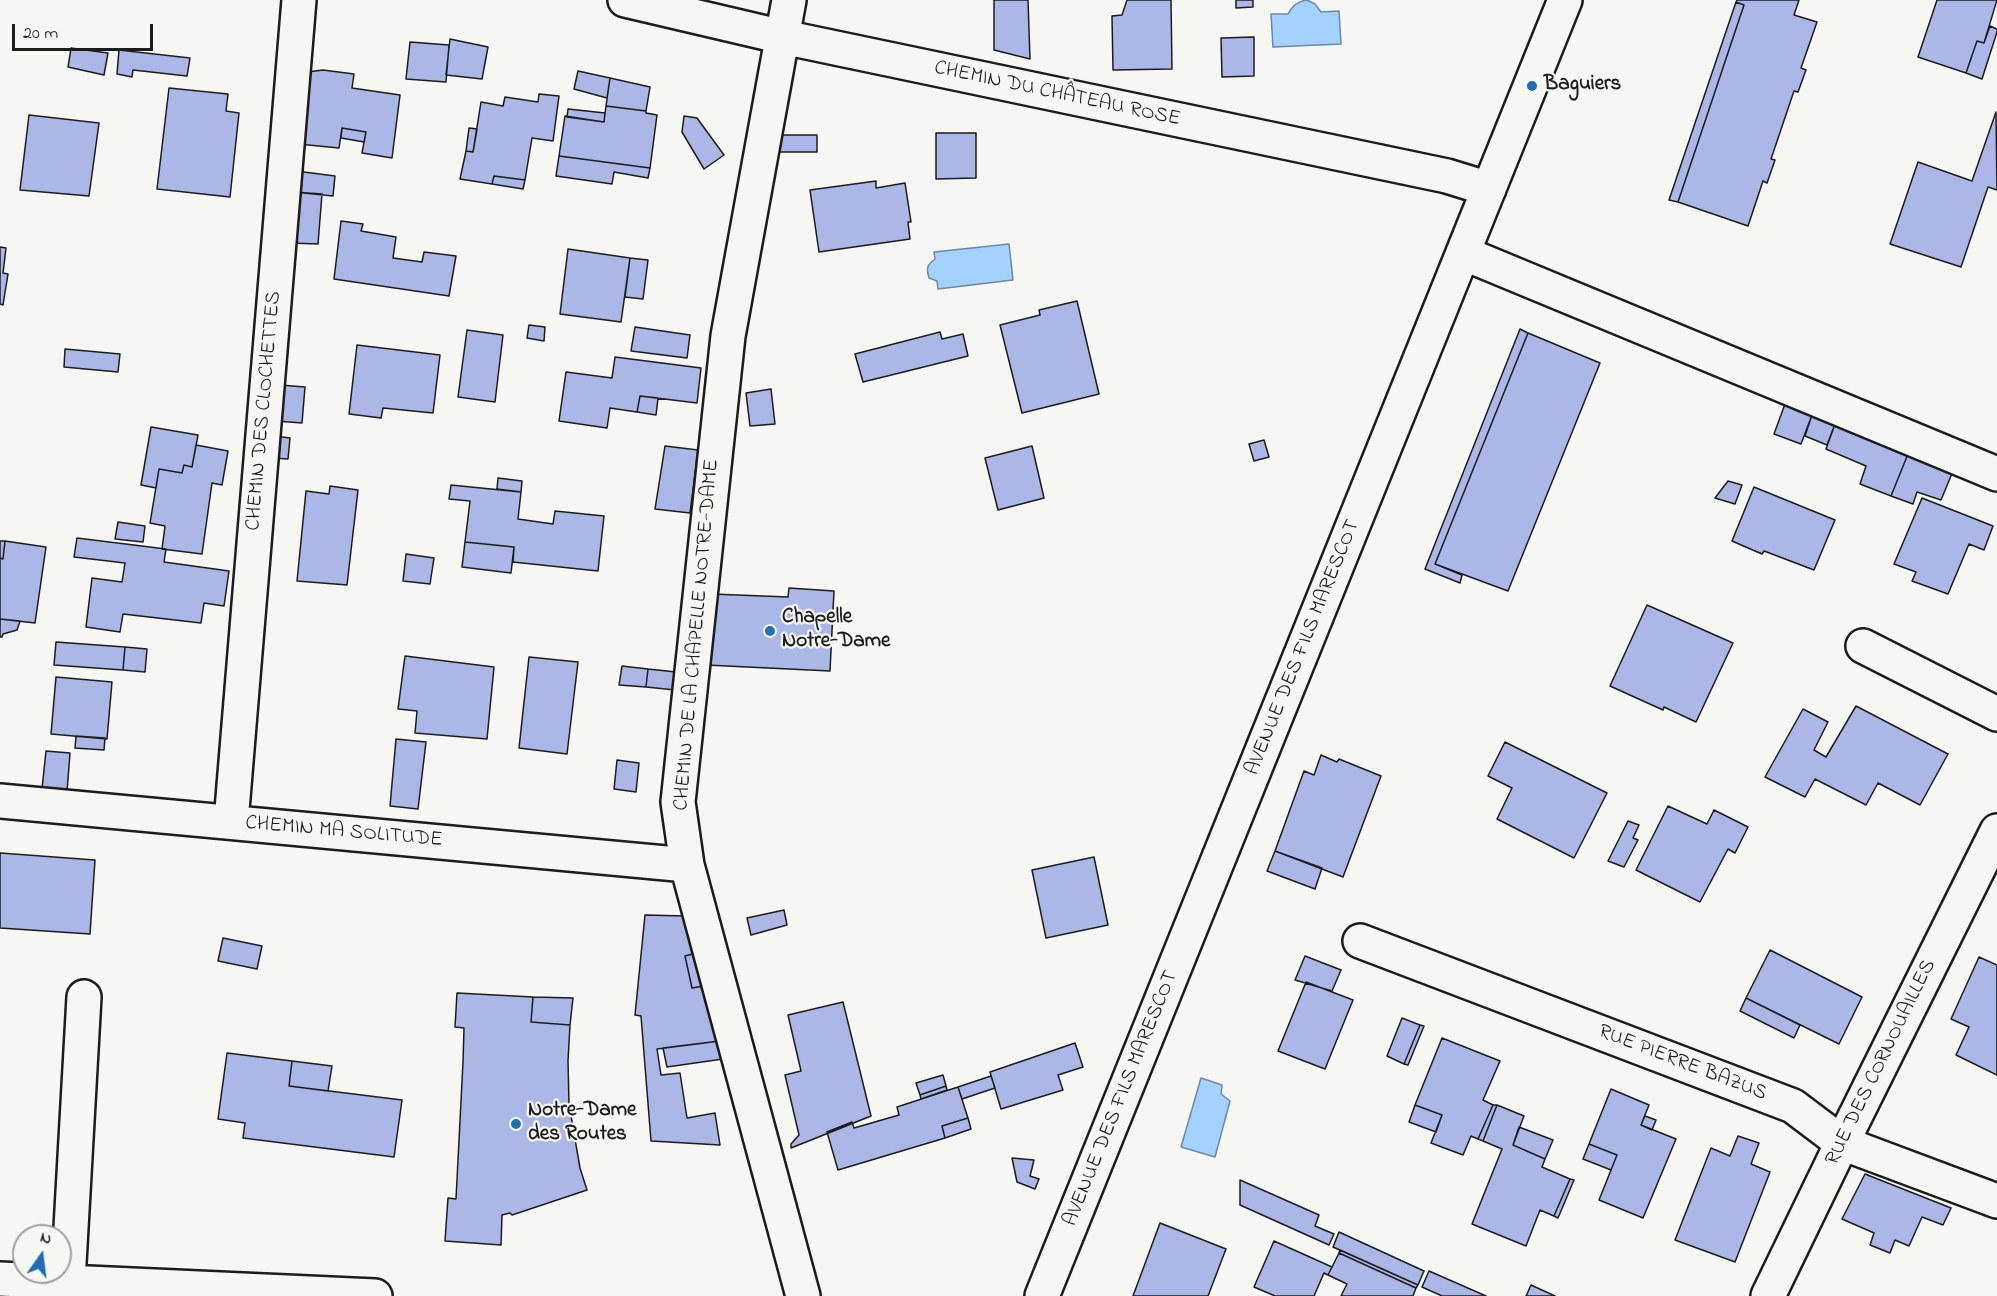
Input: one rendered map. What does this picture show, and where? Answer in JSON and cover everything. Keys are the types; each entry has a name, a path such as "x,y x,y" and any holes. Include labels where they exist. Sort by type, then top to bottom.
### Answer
{"street":[{"name":"CHEMIN DES CLOCHETTES","path":"231,822 299,0"},
{"name":"CHEMIN DU CHÂTEAU ROSE","path":"625,0 783,37 1447,176 1489,189"},
{"name":"CHEMIN DE LA CHAPELLE NOTRE-DAME","path":"789,0 728,336 678,802 687,865 803,1296"},
{"name":"AVENUE DES FILS MARESCOT","path":"1042,1296 1565,0"},
{"path":"1463,253 1997,474"},
{"path":"1863,646 1997,714"},
{"name":"CHEMIN MA SOLITUDE","path":"0,801 687,865"},
{"name":"RUE DES CORNOUAILLES","path":"1768,1296 1997,831"},
{"name":"RUE PIERRE BAZUS","path":"1360,942 1793,1106 1842,1143 1997,1201"},
{"path":"71,1224 84,996"},
{"path":"72,1281 375,1296"}],"water":[{"path":"1307,0 1315,4 1321,12 1339,11 1341,44 1273,47 1271,14 1288,14 1296,4"},
{"path":"1009,244 1013,280 938,289 937,281 929,278 928,267 935,259 934,252"},
{"path":"1201,1078 1222,1085 1221,1094 1230,1101 1215,1157 1181,1147"}],"building":[{"path":"994,0 1028,0 1030,59 994,50"},
{"path":"1127,0 1171,0 1172,69 1113,70 1112,16 1122,15"},
{"path":"1236,0 1253,0 1253,7 1236,8"},
{"path":"1737,0 1799,0 1794,15 1817,22 1801,68 1806,70 1798,92 1794,91 1771,159 1775,160 1767,183 1763,181 1748,226 1678,202 1744,5 1736,2"},
{"path":"1937,0 1997,0 1984,43 1977,41 1966,73 1918,57"},
{"path":"1736,2 1744,5 1678,202 1669,200"},
{"path":"1990,26 1997,29 1997,32 1982,79 1966,73 1977,41 1984,43"},
{"path":"1254,37 1254,76 1222,77 1221,38"},
{"path":"450,39 488,47 482,79 446,75"},
{"path":"410,42 449,45 446,82 406,79"},
{"path":"71,48 108,53 104,75 68,67"},
{"path":"119,50 190,58 187,76 133,70 132,77 117,74"},
{"path":"323,70 354,74 352,88 400,95 392,158 362,153 366,132 342,128 339,148 298,144 307,72"},
{"path":"578,71 610,78 607,98 574,89"},
{"path":"610,78 650,87 646,111 606,106"},
{"path":"169,88 228,94 226,111 239,113 230,197 157,189"},
{"path":"539,94 559,96 553,141 532,138 525,180 494,176 492,184 460,179 466,151 473,152 481,102 503,106 505,97 538,102"},
{"path":"606,106 646,111 646,113 657,115 650,168 559,156 565,116 604,122"},
{"path":"568,109 605,113 604,122 567,117"},
{"path":"1996,112 1997,190 1988,187 1961,267 1890,244 1918,162 1972,181"},
{"path":"29,115 99,123 89,196 20,190"},
{"path":"684,116 697,118 724,155 704,169 682,132"},
{"path":"342,128 366,132 364,142 341,138"},
{"path":"469,128 477,129 473,152 466,151"},
{"path":"936,133 976,133 976,178 936,179"},
{"path":"779,135 817,135 817,152 777,152"},
{"path":"559,156 650,168 648,178 614,172 612,184 556,176"},
{"path":"296,171 335,176 333,196 294,192"},
{"path":"494,176 525,180 523,189 492,184"},
{"path":"876,181 876,188 905,183 911,222 908,222 910,239 819,252 810,190"},
{"path":"294,192 322,194 318,244 290,243"},
{"path":"341,221 363,224 361,231 396,237 393,258 422,262 424,252 456,256 449,296 334,279"},
{"path":"0,247 6,248 3,273 8,274 3,305 0,304"},
{"path":"568,249 630,258 621,322 560,314"},
{"path":"630,258 648,260 643,299 625,297"},
{"path":"1077,301 1099,394 1022,413 1000,325 1040,315 1039,310"},
{"path":"529,325 545,327 544,341 527,338"},
{"path":"635,327 690,335 687,358 631,351"},
{"path":"1520,329 1528,333 1435,564 1462,575 1460,583 1425,569"},
{"path":"467,330 503,335 495,402 458,397"},
{"path":"940,332 942,339 963,334 968,356 863,382 855,354"},
{"path":"1528,333 1600,363 1508,591 1435,564"},
{"path":"357,345 440,355 433,413 383,408 381,418 349,414"},
{"path":"65,349 120,354 118,372 64,367"},
{"path":"615,357 701,368 697,403 640,396 637,412 610,408 607,428 559,421 566,372 612,378"},
{"path":"280,385 305,387 302,423 276,421"},
{"path":"771,389 775,424 750,426 746,393"},
{"path":"640,396 658,398 656,415 637,412"},
{"path":"1785,404 1812,415 1801,444 1774,434"},
{"path":"1812,415 1835,424 1827,445 1805,436"},
{"path":"1835,424 1908,454 1891,496 1860,484 1866,466 1826,449"},
{"path":"151,427 198,435 192,467 184,465 182,473 159,469 156,488 141,485"},
{"path":"275,436 290,438 288,459 273,458"},
{"path":"1264,440 1269,457 1254,461 1249,444"},
{"path":"196,445 228,451 222,485 212,483 202,554 162,549 165,526 150,523 159,469 182,473 184,465 192,467"},
{"path":"665,446 698,450 690,513 655,509"},
{"path":"1032,446 1044,498 998,510 985,458"},
{"path":"1908,454 1953,471 1941,500 1917,492 1913,504 1891,496"},
{"path":"498,478 522,481 521,492 497,489"},
{"path":"1728,481 1742,485 1735,504 1715,498"},
{"path":"451,485 521,492 518,519 553,524 555,511 604,516 598,571 513,562 514,547 465,542 470,501 449,499"},
{"path":"330,486 358,490 347,585 297,581 306,491 329,494"},
{"path":"1754,487 1835,520 1814,570 1764,551 1762,554 1732,541"},
{"path":"1922,498 1993,526 1984,550 1969,544 1948,594 1912,581 1916,572 1894,564"},
{"path":"118,522 145,526 143,542 115,539"},
{"path":"77,538 166,549 164,562 229,571 224,606 204,603 201,623 123,614 120,632 86,627 92,578 122,582 125,563 74,557"},
{"path":"0,541 5,541 3,559 0,558"},
{"path":"5,541 46,547 35,623 0,619 0,558 3,559"},
{"path":"465,542 514,547 511,573 462,567"},
{"path":"406,554 434,558 430,584 403,581"},
{"name":"Chapelle Notre-Dame","path":"789,588 834,591 830,671 706,665 712,594 788,597"},
{"path":"1647,605 1733,643 1696,722 1610,686"},
{"path":"0,619 20,621 17,630 0,637"},
{"path":"56,642 125,647 123,670 54,665"},
{"path":"125,647 147,649 145,672 123,670"},
{"path":"405,656 494,667 487,739 415,733 417,711 398,709"},
{"path":"529,657 578,662 567,754 519,748"},
{"path":"622,666 648,669 646,687 619,685"},
{"path":"648,669 676,672 675,690 646,687"},
{"path":"56,677 112,682 107,739 51,734"},
{"path":"1856,706 1948,754 1920,805 1878,783 1866,805 1815,779 1805,797 1765,777 1803,709 1828,722 1814,750 1826,757"},
{"path":"76,736 105,738 104,750 75,748"},
{"path":"396,739 426,742 418,809 390,806"},
{"path":"1505,742 1607,793 1574,858 1497,819 1512,788 1488,776"},
{"path":"46,751 70,753 67,792 42,789"},
{"path":"1321,755 1337,762 1339,759 1381,776 1343,877 1275,851 1304,771 1314,775"},
{"path":"617,760 639,763 636,792 614,789"},
{"path":"1668,806 1707,824 1714,810 1748,827 1735,853 1728,849 1700,902 1636,870"},
{"path":"1628,821 1639,825 1633,838 1638,840 1624,867 1608,861"},
{"path":"1275,851 1322,868 1315,889 1267,871"},
{"path":"0,853 95,860 90,934 0,928"},
{"path":"1094,857 1108,925 1046,938 1032,870"},
{"path":"784,910 787,925 751,935 747,918"},
{"path":"645,915 686,916 696,953 685,956 692,988 704,986 720,1041 657,1049 661,1075 680,1073 687,1118 715,1113 720,1145 651,1141 641,1016 635,1015"},
{"path":"223,938 262,946 257,969 218,961"},
{"path":"1770,950 1862,997 1839,1044 1746,998"},
{"path":"696,953 704,986 692,988 685,956"},
{"path":"1305,956 1341,970 1332,991 1295,980"},
{"path":"1979,957 1997,965 1997,1075 1956,1055 1969,1027 1951,1019"},
{"path":"1306,982 1353,1000 1325,1069 1278,1051"},
{"name":"Notre-Dame des Routes","path":"457,993 533,997 531,1022 570,1025 569,1104 580,1168 587,1190 512,1215 510,1213 502,1215 501,1245 445,1241 448,1198 456,1199 463,1062 464,1028 455,1027"},
{"path":"533,997 573,998 570,1025 531,1022"},
{"path":"1746,998 1800,1025 1794,1038 1740,1011"},
{"path":"843,1002 871,1116 791,1148 791,1144 799,1135 785,1075 801,1071 788,1015"},
{"path":"1402,1018 1420,1025 1404,1064 1387,1056"},
{"path":"1420,1025 1424,1026 1408,1065 1404,1064"},
{"path":"1442,1038 1500,1061 1483,1100 1493,1105 1478,1139 1471,1136 1463,1155 1431,1143 1442,1115 1415,1105"},
{"path":"720,1041 723,1059 667,1067 663,1048"},
{"path":"1075,1043 1083,1067 1058,1075 1063,1090 1001,1109 990,1072"},
{"path":"227,1053 292,1061 289,1086 402,1100 394,1157 243,1138 245,1123 218,1119"},
{"path":"292,1061 332,1066 328,1091 289,1086"},
{"path":"943,1075 946,1086 920,1095 916,1083"},
{"path":"991,1076 995,1088 962,1099 958,1087"},
{"path":"946,1086 947,1090 921,1099 920,1095"},
{"path":"958,1087 968,1118 942,1126 945,1138 838,1170 827,1132 852,1122 854,1128 899,1115 897,1107"},
{"path":"1611,1089 1649,1105 1641,1125 1676,1139 1643,1218 1599,1200 1617,1155 1589,1144"},
{"path":"1415,1105 1442,1115 1436,1132 1409,1122"},
{"path":"1493,1105 1497,1105 1483,1141 1478,1139"},
{"path":"1497,1105 1524,1116 1513,1145 1545,1159 1542,1167 1570,1179 1554,1216 1540,1210 1526,1246 1472,1224 1502,1149 1483,1141"},
{"path":"1645,1116 1656,1120 1652,1130 1641,1125"},
{"path":"968,1118 971,1129 945,1138 942,1126"},
{"path":"1519,1127 1553,1140 1545,1159 1513,1145"},
{"path":"1738,1136 1759,1143 1751,1164 1770,1172 1735,1262 1675,1240 1711,1148 1730,1156"},
{"path":"1589,1144 1617,1155 1611,1170 1583,1159"},
{"path":"1012,1158 1034,1160 1030,1176 1039,1179 1035,1189 1017,1182"},
{"path":"1865,1174 1951,1208 1943,1225 1922,1217 1909,1246 1895,1240 1890,1253 1870,1245 1874,1233 1842,1219"},
{"path":"1570,1179 1574,1180 1558,1218 1554,1216"},
{"path":"1240,1180 1319,1215 1315,1226 1334,1234 1329,1245 1240,1205"},
{"path":"1160,1223 1226,1249 1208,1296 1133,1296"},
{"path":"1339,1232 1424,1271 1418,1285 1333,1247"},
{"path":"1274,1241 1332,1267 1328,1275 1324,1273 1314,1296 1275,1296 1254,1287"},
{"path":"1340,1250 1418,1285 1416,1288 1339,1253"},
{"path":"1339,1253 1416,1288 1413,1296 1341,1296 1347,1284 1328,1275"},
{"path":"1429,1271 1486,1296 1442,1296 1422,1287"},
{"path":"1531,1285 1555,1296 1526,1296"}],"place":[{"name":"Baguiers","path":"1532,86"},
{"name":"Chapelle Notre-Dame","path":"770,631"},
{"name":"Notre-Dame des Routes","path":"516,1124"}]}
